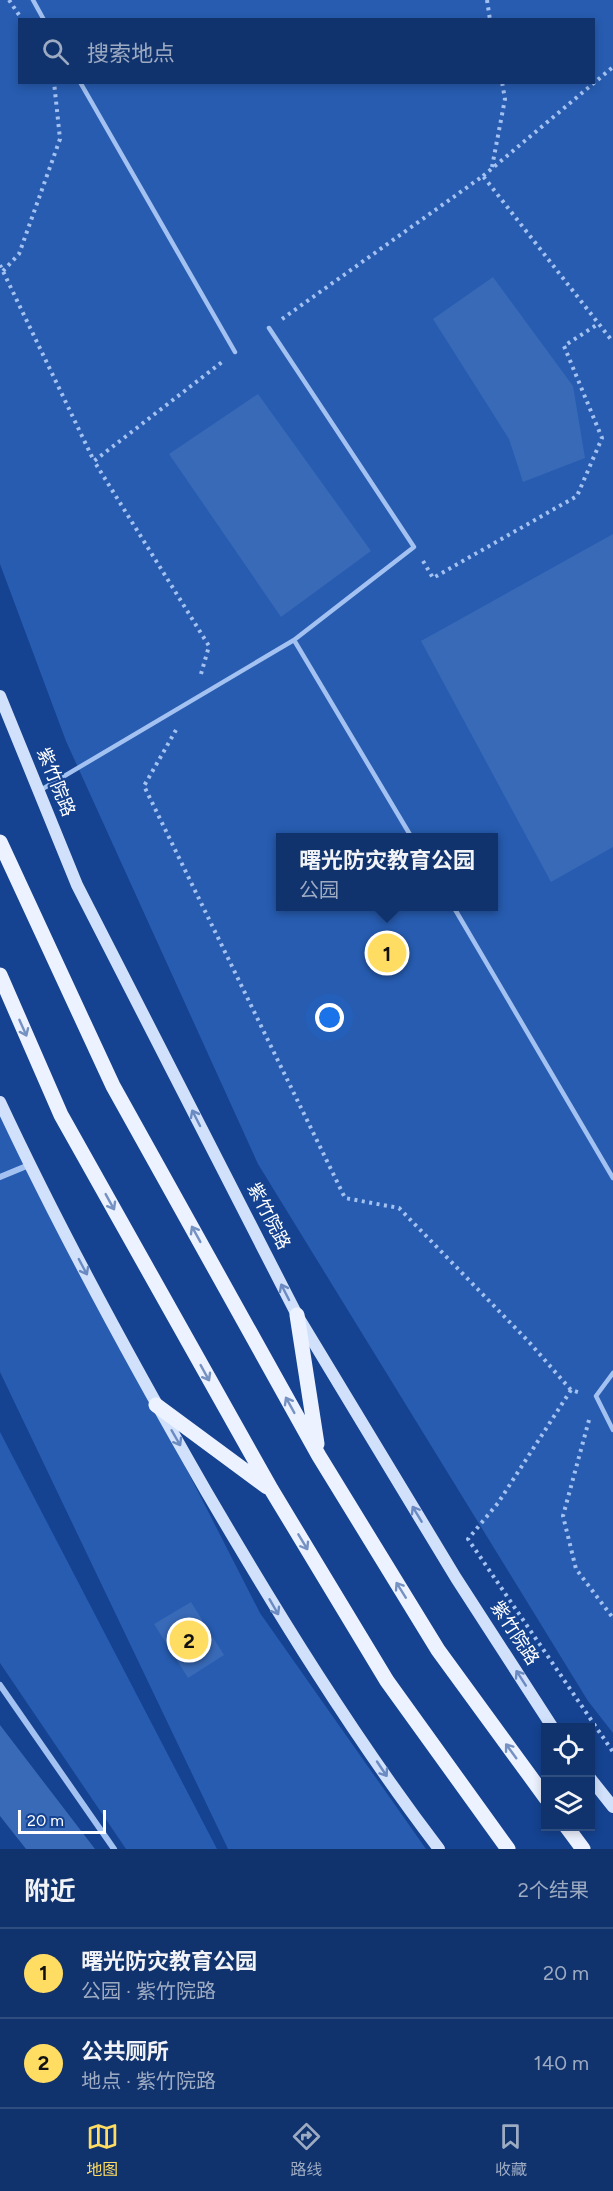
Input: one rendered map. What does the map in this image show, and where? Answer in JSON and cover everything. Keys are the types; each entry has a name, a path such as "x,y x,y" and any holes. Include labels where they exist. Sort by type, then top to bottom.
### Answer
{"main road":[{"path":"0,842 113,1086 319,1456 438,1650 541,1791"},
{"path":"0,975 61,1115 271,1489 387,1681 508,1849"},
{"path":"297,1315 319,1456"},
{"path":"156,1405 271,1489"},
{"path":"569,1831 583,1849"}],"street":[{"name":"紫竹院路","path":"0,696 77,885 297,1315 456,1578 550,1723"},
{"path":"0,1102 29,1165 156,1405 284,1625 439,1849"},
{"path":"0,1177 29,1165"},
{"path":"0,1685 114,1849"},
{"path":"595,1783 613,1807"}],"lane":[{"path":"33,0 43,18"},
{"path":"81,84 235,352"},
{"path":"39,791 294,640 414,547 269,328"},
{"path":"294,640 410,833"},
{"path":"456,911 613,1178"},
{"path":"613,1373 596,1396 613,1430"}],"path":[{"path":"9,0 20,18"},
{"path":"486,0 490,18"},
{"path":"595,82 613,67"},
{"path":"3,271 20,255 60,139 54,84"},
{"path":"492,168 505,99 502,84"},
{"path":"269,328 483,176 593,84"},
{"path":"483,176 613,342"},
{"path":"0,265 94,460 209,646 194,698 144,786 345,1198 399,1208 529,1342 571,1390 596,1396 563,1516 576,1569 613,1618"},
{"path":"414,547 433,578 577,496 602,438 564,346 598,324"},
{"path":"94,460 235,352"},
{"path":"571,1390 498,1503 468,1539 613,1752"}],"shaded area":[{"path":"0,0 613,0 613,1733 588,1701 258,1164 66,741 0,564"},
{"path":"0,1104 260,1613 426,1849 228,1849 0,1372"},
{"path":"0,1432 217,1849 126,1849 0,1663"}],"building":[{"path":"493,277 573,386 585,458 523,482 509,439 433,319"},
{"path":"258,394 371,551 281,617 169,454"},
{"path":"613,534 613,847 551,882 421,641"},
{"path":"191,1602 224,1655 188,1678 154,1624"},
{"path":"0,1725 95,1849 26,1849 0,1816"}],"place":[{"name":"曙光防灾教育公园","path":"387,953"},
{"name":"公共厕所","path":"189,1640"}]}
